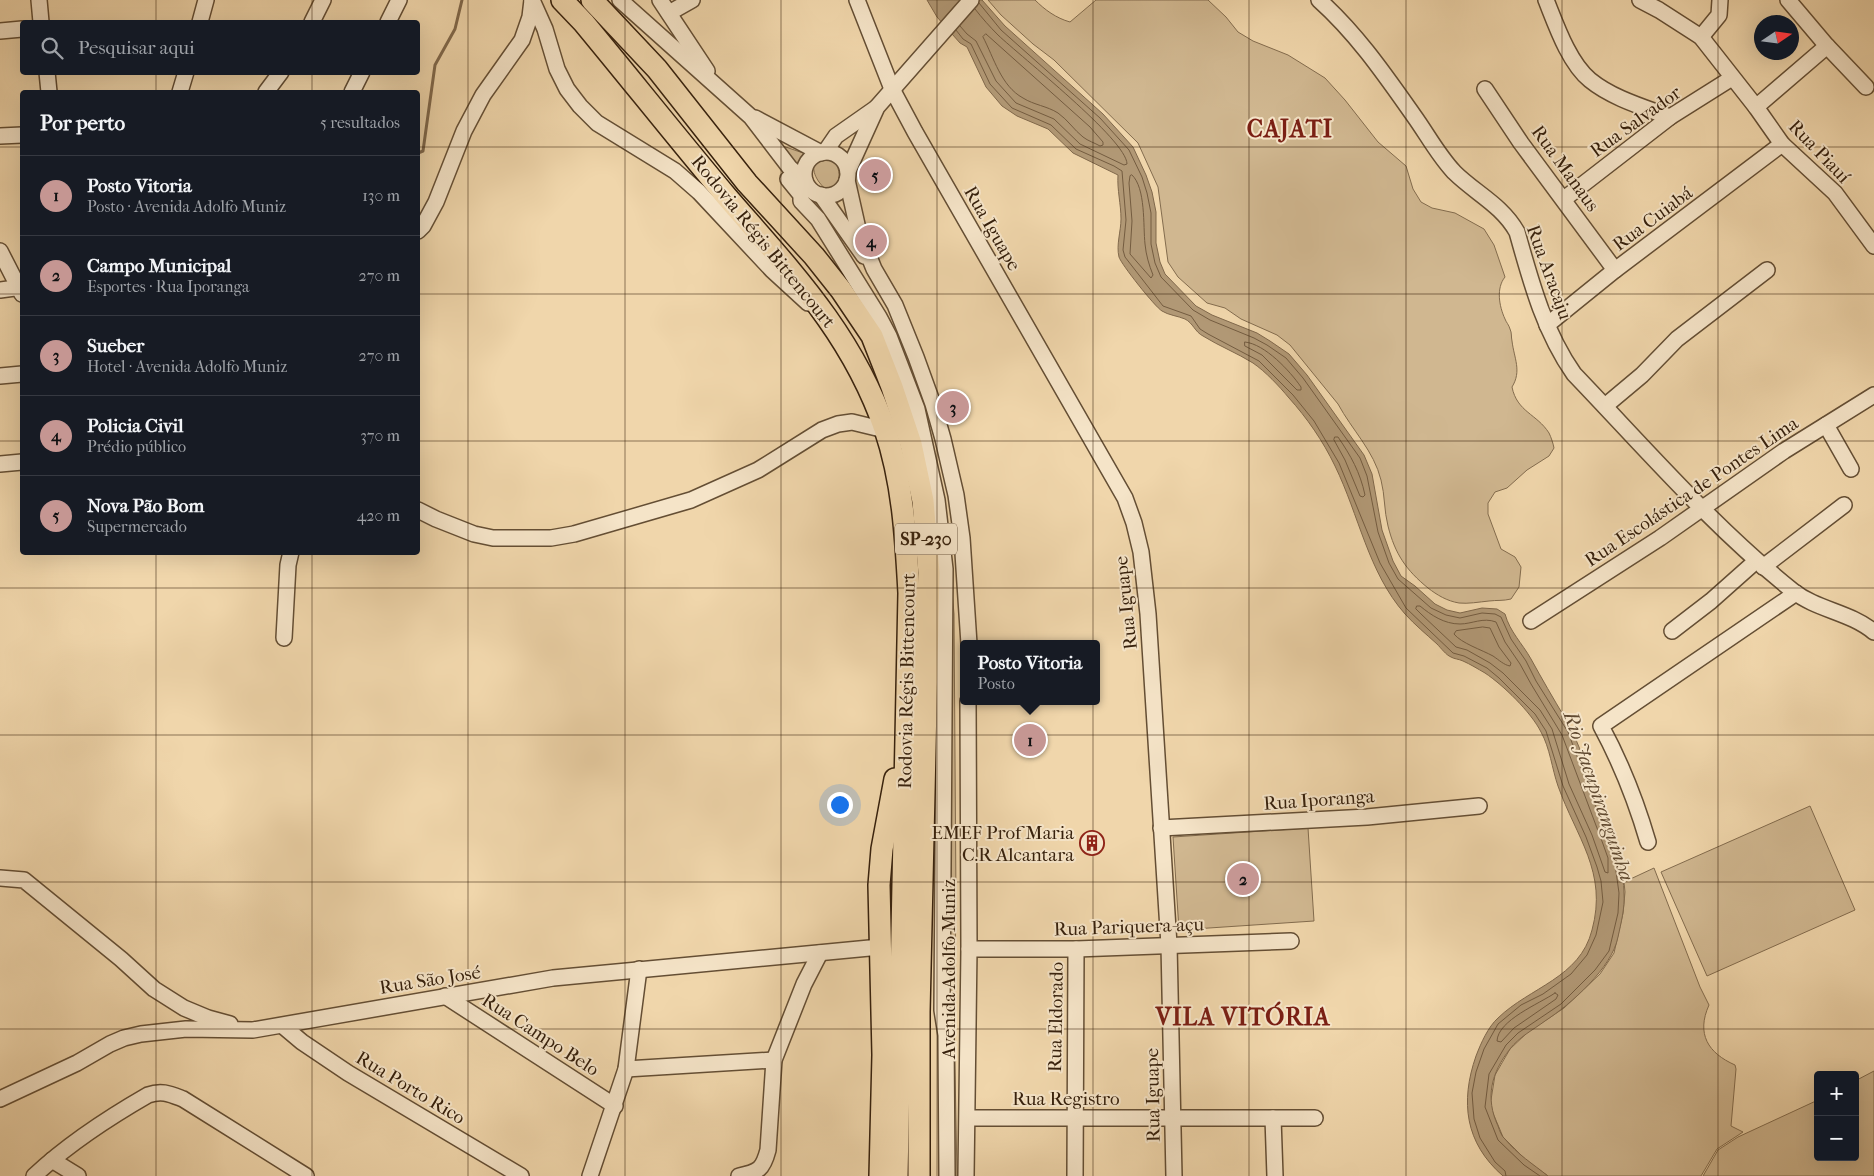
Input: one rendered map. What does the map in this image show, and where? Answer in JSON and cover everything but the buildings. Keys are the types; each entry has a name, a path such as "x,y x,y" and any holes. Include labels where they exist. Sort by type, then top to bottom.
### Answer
{"highway":[{"name":"Rodovia Régis Bittencourt","path":"562,0 584,23 726,196 784,261 832,323 848,347 874,398 896,464 906,528 909,593 897,1176"},
{"name":"Rodovia Régis Bittencourt","path":"596,5 657,68 747,184 814,256 842,290 872,336 892,386 911,444 923,501 929,573 918,1104 919,1176"},
{"path":"880,1176 883,1055 879,885 882,849 906,715"},
{"path":"918,1104 931,1176"}],"street":[{"path":"39,0 41,20"},
{"path":"201,20 206,0"},
{"path":"313,20 323,0"},
{"path":"389,20 399,0"},
{"path":"420,229 424,226 436,202 464,131 483,95 522,40 528,23 532,0"},
{"path":"532,0 545,29 557,69 567,89 580,106 597,123 675,171 699,192 795,293 832,323"},
{"path":"620,0 751,117 790,168 814,192 821,195 829,196 843,188 877,107"},
{"path":"660,0 717,86"},
{"path":"669,13 692,0"},
{"name":"Rua Iguape","path":"857,0 892,89 915,132 1120,490 1128,506 1141,552 1147,605 1169,945 1174,1176"},
{"path":"823,153 836,136 877,107 971,0"},
{"name":"Rua Aracaju","path":"1320,0 1373,58 1437,150 1454,171 1500,209 1512,224 1517,232 1534,294 1547,324 1574,374 1703,509 1760,564 1796,594 1814,603 1870,623"},
{"path":"1546,0 1568,51 1579,70 1589,80 1625,99 1670,117"},
{"path":"1640,0 1701,37 1719,15 1720,0"},
{"path":"1788,0 1866,87"},
{"path":"0,31 20,29"},
{"name":"Rua Piauí","path":"1701,37 1756,107 1782,144 1835,193 1873,244"},
{"path":"1756,107 1828,46"},
{"path":"47,75 49,90"},
{"path":"181,90 185,75"},
{"path":"267,90 278,75"},
{"path":"353,90 360,75"},
{"name":"Rua Salvador","path":"1564,199 1670,117 1732,78"},
{"name":"Rua Manaus","path":"1485,89 1521,142 1616,270"},
{"path":"751,117 823,153"},
{"path":"0,136 20,135"},
{"name":"Rua Cuiabá","path":"1547,324 1782,144"},
{"path":"805,181 804,172 807,163 813,157 823,153 833,153 840,157 845,164 858,229 874,269 894,305 933,404 956,495 962,538 969,640"},
{"path":"788,179 801,195 801,201 818,219 847,262 889,336 917,409 937,500 945,569 946,643 942,1010 946,1035 946,1176"},
{"path":"821,195 840,225 874,269"},
{"path":"0,251 20,288"},
{"path":"1605,406 1642,375 1678,339 1767,270"},
{"path":"0,290 20,290"},
{"path":"0,376 20,374"},
{"name":"Rua Escolástica de Pontes Lima","path":"1531,621 1703,509 1784,451 1874,395"},
{"path":"420,511 474,534 493,538 551,538 574,534 691,500 758,470 822,430 838,424 852,422 885,430"},
{"path":"1826,425 1851,470"},
{"path":"0,464 20,462"},
{"path":"1672,631 1760,564 1844,505"},
{"path":"284,638 288,565 290,555"},
{"path":"1648,842 1619,759 1601,726 1796,594"},
{"name":"Avenida Adolfo Muniz","path":"966,1176 969,949 968,705"},
{"name":"Rua Iporanga","path":"1161,828 1367,816 1479,806"},
{"path":"0,878 24,880 121,959 154,989 184,1008 208,1018 253,1030"},
{"name":"Rua Pariquera-açu","path":"969,949 1076,949 1291,941"},
{"name":"Rua São José","path":"0,1098 77,1063 124,1038 160,1031 204,1029 253,1030 553,978 880,947"},
{"name":"Rua Eldorado","path":"1075,1176 1076,949"},
{"path":"739,1176 752,1174 760,1169 765,1162 768,1150 774,1060 804,984 820,953"},
{"path":"590,1176 626,1069 639,969"},
{"name":"Rua Campo Belo","path":"445,996 615,1106"},
{"name":"Rua Porto Rico","path":"283,1026 302,1042 348,1073 521,1176"},
{"path":"626,1069 774,1060"},
{"path":"34,1176 94,1128 148,1095 163,1092 183,1099 306,1176"},
{"name":"Rua Registro","path":"968,1118 1315,1118"},
{"path":"1273,1118 1275,1176"},
{"path":"52,1160 78,1176"}],"shaded area":[{"path":"988,0 1035,0 1051,13 1070,22 1096,0 1208,0 1226,17 1238,32 1253,41 1288,55 1325,78 1378,142 1406,166 1413,189 1421,202 1432,208 1455,213 1484,229 1494,245 1505,277 1500,286 1499,297 1505,320 1511,332 1517,370 1512,387 1518,402 1549,433 1554,448 1549,456 1527,470 1507,488 1495,492 1488,503 1488,514 1501,549 1515,557 1521,567 1519,587 1511,599 1470,603 1455,602 1435,593 1413,575 1402,561 1391,536 1378,469 1338,404 1290,345 1277,335 1241,319 1225,308 1207,303 1178,277 1168,262 1158,187 1138,143 1054,60 1001,15"},
{"path":"774,143 806,154 801,162 801,171"},
{"path":"821,155 833,160 839,172 838,184 831,194 823,187 815,175 815,160"},
{"path":"947,533 954,614 956,900 954,1014 957,1176 949,1176"},
{"path":"1810,806 1855,910 1707,976 1661,872"},
{"path":"1308,828 1314,921 1179,930 1173,837"},
{"path":"1654,868 1700,987 1709,1005 1705,1015 1704,1034 1711,1048 1718,1055 1735,1065 1731,1126 1743,1132 1717,1149 1701,1176 1548,1176 1527,1161 1503,1137 1490,1106 1495,1075 1510,1049 1528,1032 1564,1008 1600,974 1614,953 1623,913 1624,882"},
{"path":"1874,1071 1874,1176 1703,1176 1718,1150 1738,1137 1814,1102 1814,1161 1859,1161 1859,1079"}],"water":[{"path":"927,0 982,0 1005,26 1103,114 1133,147 1152,192 1156,212 1156,243 1165,274 1196,306 1212,315 1257,333 1289,354 1307,375 1364,455 1372,474 1382,530 1393,561 1401,576 1435,604 1447,610 1460,613 1482,608 1497,609 1505,614 1513,632 1531,659 1568,724 1587,766 1616,845 1623,878 1624,904 1614,949 1599,973 1567,1005 1522,1037 1503,1058 1494,1077 1491,1096 1492,1106 1502,1135 1520,1154 1548,1176 1503,1176 1480,1150 1469,1121 1467,1105 1471,1073 1476,1056 1491,1026 1511,1007 1565,971 1577,960 1586,946 1592,930 1596,909 1596,890 1593,872 1588,855 1558,786 1547,745 1541,732 1531,716 1500,684 1466,662 1447,655 1405,614 1392,598 1373,562 1330,457 1308,422 1281,389 1253,363 1200,334 1185,319 1162,311 1132,276 1121,261 1118,252 1121,219 1118,175 1073,153 1048,129 1017,116 1002,106 986,87 967,47 960,43 937,17"}],"waterway":[{"path":"420,152 423,151 435,65 455,29 462,0"}],"place":[{"name":"Nova Pão Bom","path":"875,175"},
{"name":"Policia Civil","path":"871,241"},
{"name":"Sueber","path":"953,407"},
{"name":"Posto Vitoria","path":"1030,740"},
{"name":"EMEF Prof Maria C.R Alcantara","path":"1092,843"},
{"name":"Campo Municipal","path":"1243,879"}],"district":[{"name":"CAJATI","path":"1290,129"},
{"name":"VILA VITÓRIA","path":"1243,1017"}],"water label":[{"name":"Rio Jacupiranguinha","path":"1599,796"}]}
